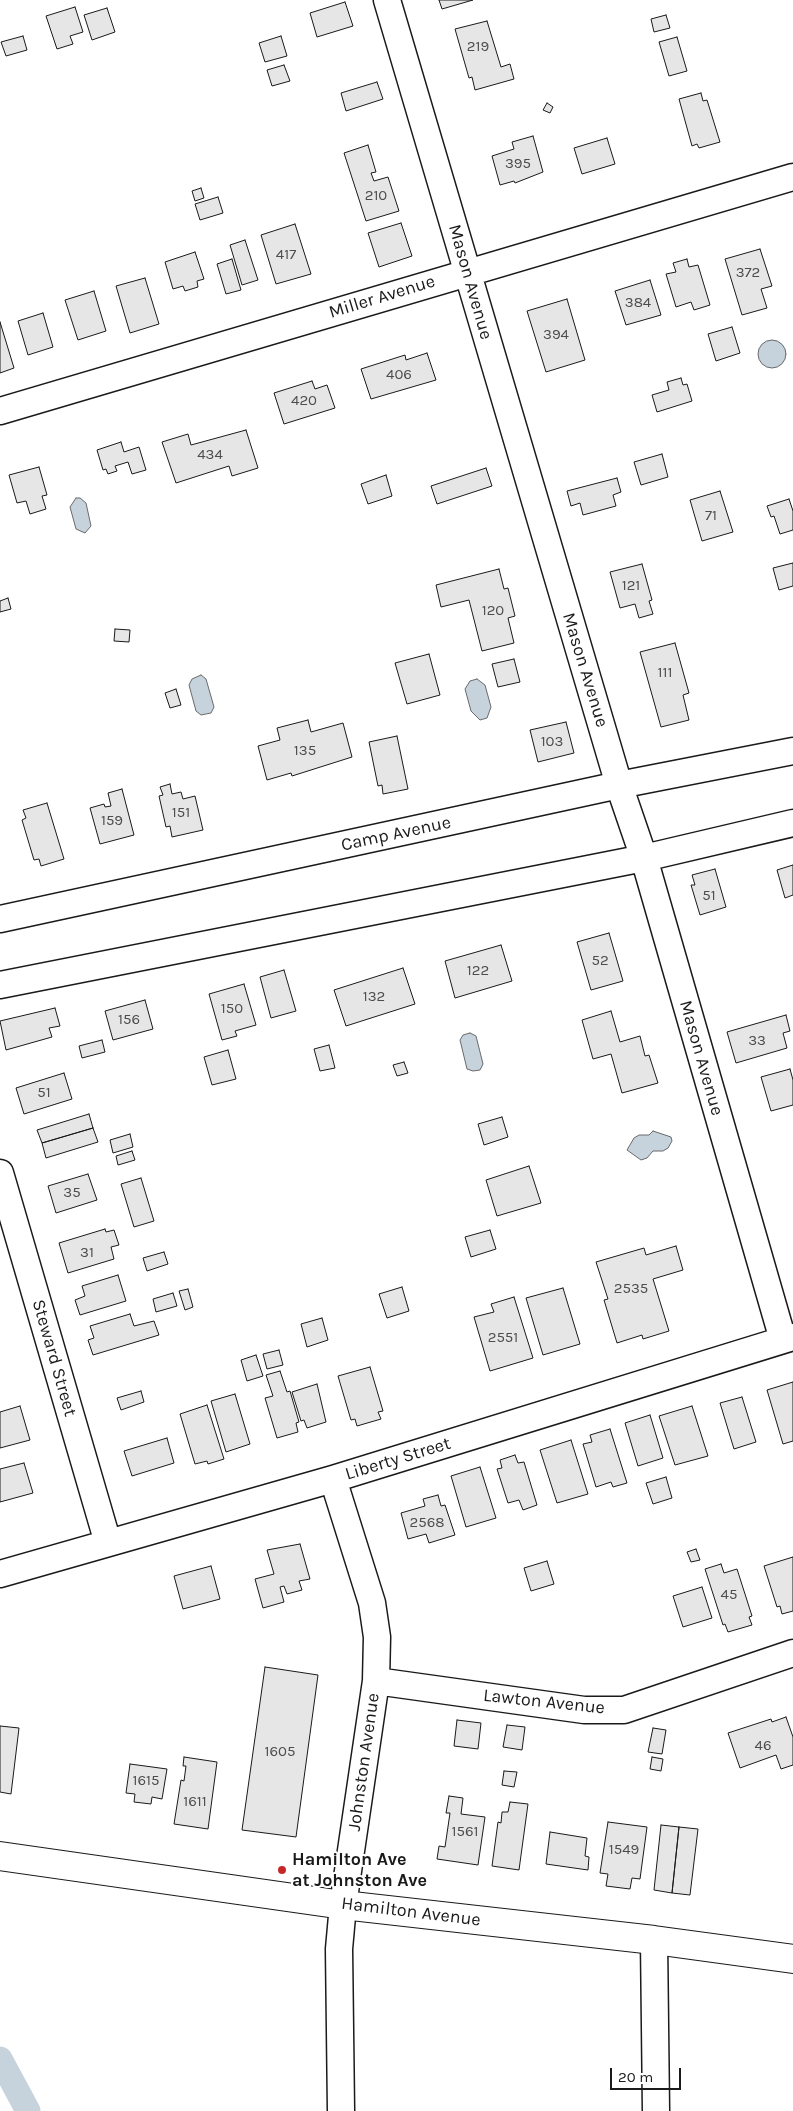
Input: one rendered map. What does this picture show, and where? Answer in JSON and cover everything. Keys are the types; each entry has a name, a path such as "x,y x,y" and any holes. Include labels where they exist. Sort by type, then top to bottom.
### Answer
{"main road":[{"name":"Hamilton Avenue","path":"0,1856 343,1905 654,1940 793,1960"}],"street":[{"name":"Mason Avenue","path":"387,0 620,785 644,858 788,1338"},
{"name":"Miller Avenue","path":"0,411 793,177"},
{"name":"Camp Avenue","path":"0,919 620,785 793,751"},
{"path":"0,986 644,858 793,823"},
{"name":"Steward Street","path":"0,1173 108,1543"},
{"name":"Liberty Street","path":"0,1574 333,1479 788,1338"},
{"name":"Johnston Avenue","path":"333,1479 372,1603 377,1637 376,1681 343,1905 340,1949 341,2111"},
{"name":"Lawton Avenue","path":"376,1681 584,1710 624,1710 793,1653"},
{"path":"654,1940 656,2111"}],"shaded area":[{"path":"772,340 782,344 786,354 782,364 772,368 762,364 758,354 762,344"},
{"path":"76,498 80,498 86,503 91,526 85,533 76,529 70,507"},
{"path":"201,675 206,679 214,707 211,713 201,715 196,711 189,685 192,679"},
{"path":"477,679 485,685 491,707 487,718 480,720 471,711 465,689 470,681"},
{"path":"470,1033 476,1036 483,1064 480,1070 473,1071 467,1069 460,1040 463,1035"},
{"path":"653,1131 671,1137 672,1141 668,1148 663,1151 653,1151 647,1158 641,1160 627,1150 634,1138 639,1135 649,1135"}],"building":[{"path":"439,0 473,0 442,9"},
{"path":"345,2 353,26 317,37 310,13"},
{"path":"75,7 83,32 70,36 73,44 57,49 46,16"},
{"path":"107,8 115,32 92,40 84,15"},
{"path":"666,15 670,28 654,32 651,19"},
{"path":"487,21 501,67 510,64 514,79 475,90 472,77 469,78 455,29"},
{"path":"23,36 27,50 6,56 1,42"},
{"path":"281,36 287,56 265,62 259,43"},
{"path":"677,37 687,71 669,76 659,42"},
{"path":"284,65 290,81 272,86 267,70"},
{"path":"377,82 383,99 346,111 341,93"},
{"path":"701,93 703,101 707,100 720,142 699,148 697,144 692,146 679,99"},
{"path":"547,103 553,107 550,113 543,110"},
{"path":"533,136 543,172 515,183 514,181 500,185 492,156 514,149 512,142"},
{"path":"607,138 615,164 582,174 574,148"},
{"path":"368,145 376,172 371,173 374,181 388,177 399,211 366,221 344,153"},
{"path":"201,188 204,198 195,201 192,191"},
{"path":"218,197 223,213 200,220 195,204"},
{"path":"401,223 412,256 379,267 368,233"},
{"path":"295,224 311,274 276,284 261,235"},
{"path":"245,240 258,280 242,285 230,245"},
{"path":"760,249 772,286 761,289 767,308 742,315 725,259"},
{"path":"195,252 204,279 197,281 198,287 185,291 183,286 173,289 165,262"},
{"path":"232,259 241,290 226,294 217,264"},
{"path":"687,259 689,267 698,265 710,305 694,310 691,302 676,307 666,274 676,272 673,263"},
{"path":"145,278 159,324 130,333 116,286"},
{"path":"650,280 661,315 626,325 615,291"},
{"path":"94,291 106,331 78,340 65,300"},
{"path":"567,299 585,360 546,372 527,311"},
{"path":"43,313 53,347 28,355 18,321"},
{"path":"0,322 14,368 0,373"},
{"path":"732,327 740,353 716,361 708,334"},
{"path":"427,353 436,380 371,399 361,369 405,355 406,360"},
{"path":"681,378 683,385 687,384 692,401 657,412 652,395 669,390 667,382"},
{"path":"312,381 315,389 327,385 335,408 284,424 274,393"},
{"path":"246,430 258,468 232,476 229,466 176,483 162,442 188,434 191,445"},
{"path":"121,442 124,452 139,447 146,470 132,474 128,462 115,466 117,471 108,474 106,469 103,470 97,450"},
{"path":"662,454 668,477 641,485 634,462"},
{"path":"39,467 47,495 42,496 46,509 30,514 26,501 17,503 9,475"},
{"path":"486,468 492,486 437,504 431,486"},
{"path":"386,475 392,496 368,504 361,484"},
{"path":"617,478 621,492 613,495 616,506 583,515 580,503 571,506 567,491"},
{"path":"720,491 733,532 702,541 690,500"},
{"path":"789,499 793,511 793,530 780,534 774,516 771,517 767,506"},
{"path":"793,563 793,586 779,590 773,568"},
{"path":"642,564 652,600 649,601 653,614 639,618 635,604 620,608 610,572"},
{"path":"499,569 504,589 508,588 515,616 508,618 514,643 482,651 469,600 441,607 436,585"},
{"path":"8,598 11,609 0,612 0,601"},
{"path":"115,629 130,630 129,642 114,641"},
{"path":"675,643 689,693 683,695 689,720 661,727 640,652"},
{"path":"429,654 440,695 407,704 395,663"},
{"path":"514,659 520,682 498,687 492,664"},
{"path":"176,689 181,705 170,708 165,693"},
{"path":"308,720 311,732 343,723 352,757 292,776 291,773 267,780 258,746 280,740 277,728"},
{"path":"566,722 574,753 538,762 530,730"},
{"path":"397,736 408,789 383,794 382,785 378,786 369,742"},
{"path":"170,784 172,794 181,792 183,799 195,796 203,830 172,837 170,826 166,827 159,796 163,795 160,787"},
{"path":"122,789 134,835 100,844 90,808 104,804 105,807 111,806 108,793"},
{"path":"47,803 64,859 41,866 39,859 34,860 22,820 26,818 23,810"},
{"path":"793,865 793,895 785,898 777,870"},
{"path":"715,869 726,907 700,915 691,885 695,885 692,875"},
{"path":"609,933 623,981 591,990 577,942"},
{"path":"501,945 512,981 455,998 445,961"},
{"path":"403,968 415,1004 346,1026 334,990"},
{"path":"284,970 296,1011 271,1018 260,977"},
{"path":"244,984 256,1025 235,1031 237,1036 222,1040 209,994"},
{"path":"145,1000 153,1029 113,1040 105,1011"},
{"path":"55,1008 60,1026 49,1028 52,1037 6,1050 0,1021"},
{"path":"611,1011 620,1042 640,1036 645,1056 649,1055 658,1083 622,1093 611,1054 593,1059 582,1020"},
{"path":"786,1015 790,1031 783,1033 787,1048 736,1063 727,1032"},
{"path":"102,1040 105,1052 82,1058 79,1046"},
{"path":"329,1045 335,1068 320,1071 314,1049"},
{"path":"228,1050 236,1079 212,1085 204,1057"},
{"path":"404,1062 408,1073 397,1076 393,1065"},
{"path":"790,1069 793,1080 793,1105 771,1111 761,1077"},
{"path":"64,1073 72,1099 24,1114 16,1088"},
{"path":"89,1114 93,1128 42,1143 37,1130"},
{"path":"502,1117 508,1137 484,1145 478,1124"},
{"path":"93,1128 98,1142 46,1158 42,1143"},
{"path":"130,1134 133,1147 113,1153 110,1140"},
{"path":"132,1151 135,1160 118,1165 116,1156"},
{"path":"529,1166 541,1203 497,1216 486,1180"},
{"path":"88,1174 97,1200 56,1213 48,1186"},
{"path":"141,1178 154,1221 134,1227 121,1184"},
{"path":"105,1229 106,1232 114,1230 119,1245 111,1247 114,1259 68,1273 59,1243"},
{"path":"490,1230 496,1249 471,1257 465,1237"},
{"path":"676,1246 683,1270 653,1279 669,1331 643,1339 642,1335 617,1343 604,1300 608,1299 596,1262 644,1248 646,1255"},
{"path":"164,1252 168,1264 147,1271 143,1258"},
{"path":"118,1275 126,1301 80,1315 75,1300 85,1296 82,1286"},
{"path":"402,1287 409,1311 387,1318 379,1294"},
{"path":"563,1288 580,1344 543,1355 526,1298"},
{"path":"188,1289 193,1307 185,1310 179,1291"},
{"path":"173,1293 177,1306 156,1312 153,1299"},
{"path":"514,1297 533,1358 490,1371 474,1317 494,1312 491,1304"},
{"path":"130,1314 134,1326 154,1321 159,1335 93,1355 88,1340 94,1338 90,1326"},
{"path":"322,1318 328,1340 307,1347 301,1324"},
{"path":"279,1350 283,1365 267,1369 263,1354"},
{"path":"256,1355 263,1376 247,1381 241,1360"},
{"path":"370,1367 383,1411 378,1412 381,1419 357,1426 355,1419 351,1420 338,1376"},
{"path":"280,1371 287,1392 290,1391 299,1422 296,1423 298,1432 277,1438 265,1398 273,1396 266,1375"},
{"path":"793,1382 793,1441 783,1444 767,1390"},
{"path":"317,1384 326,1422 307,1428 304,1420 301,1421 292,1392"},
{"path":"141,1391 144,1402 121,1410 117,1398"},
{"path":"235,1394 250,1444 226,1452 211,1401"},
{"path":"742,1397 756,1442 734,1449 720,1403"},
{"path":"207,1405 224,1459 208,1464 207,1461 195,1464 180,1414"},
{"path":"20,1406 30,1440 0,1448 0,1412"},
{"path":"692,1406 708,1456 675,1465 659,1416"},
{"path":"650,1415 663,1458 638,1466 625,1423"},
{"path":"610,1429 627,1483 613,1487 611,1482 596,1487 583,1444 592,1442 590,1435"},
{"path":"167,1438 174,1463 132,1476 124,1451"},
{"path":"571,1440 588,1494 557,1503 540,1450"},
{"path":"515,1455 518,1463 524,1462 537,1505 523,1510 519,1500 508,1503 497,1469 502,1468 500,1460"},
{"path":"24,1463 33,1493 0,1502 0,1469"},
{"path":"480,1467 496,1518 466,1527 451,1476"},
{"path":"666,1477 672,1498 653,1504 646,1483"},
{"path":"438,1495 441,1506 445,1505 455,1535 429,1543 426,1534 408,1539 401,1513 425,1506 423,1499"},
{"path":"300,1544 310,1579 299,1581 302,1590 287,1594 284,1586 280,1587 284,1602 263,1608 255,1579 274,1574 267,1550"},
{"path":"696,1549 700,1560 691,1562 687,1552"},
{"path":"793,1557 793,1611 782,1614 780,1606 777,1607 764,1566"},
{"path":"547,1561 554,1584 531,1591 524,1568"},
{"path":"721,1564 724,1573 737,1569 752,1616 749,1617 752,1625 728,1632 725,1624 723,1625 705,1569"},
{"path":"211,1566 220,1599 183,1609 174,1576"},
{"path":"702,1587 712,1618 683,1627 673,1596"},
{"path":"265,1667 318,1675 296,1837 242,1830"},
{"path":"786,1717 793,1737 793,1765 781,1769 776,1755 740,1768 728,1733 771,1719 772,1722"},
{"path":"457,1720 481,1723 478,1749 454,1746"},
{"path":"507,1725 525,1727 522,1750 503,1747"},
{"path":"0,1726 19,1728 11,1794 0,1792"},
{"path":"653,1728 666,1730 662,1754 648,1752"},
{"path":"184,1757 217,1762 208,1829 174,1824 181,1780 184,1781 186,1766 183,1766"},
{"path":"652,1757 663,1759 661,1771 650,1769"},
{"path":"130,1764 167,1769 162,1799 152,1797 151,1804 134,1802 135,1794 126,1793"},
{"path":"504,1771 517,1772 514,1787 502,1785"},
{"path":"449,1796 463,1798 461,1814 485,1817 478,1865 437,1859 439,1846 445,1847 450,1813 446,1813"},
{"path":"510,1802 528,1804 519,1870 492,1866 498,1822 501,1823 502,1812 508,1812"},
{"path":"608,1822 647,1827 640,1879 632,1878 630,1889 606,1886 608,1874 600,1873"},
{"path":"661,1825 679,1827 672,1893 654,1890"},
{"path":"679,1827 698,1829 690,1895 672,1893"},
{"path":"550,1832 587,1838 585,1856 589,1857 588,1870 546,1864"}],"waterway":[{"path":"0,2059 28,2111"}],"place":[{"name":"Hamilton Ave at Johnston Ave","path":"282,1870"}]}
